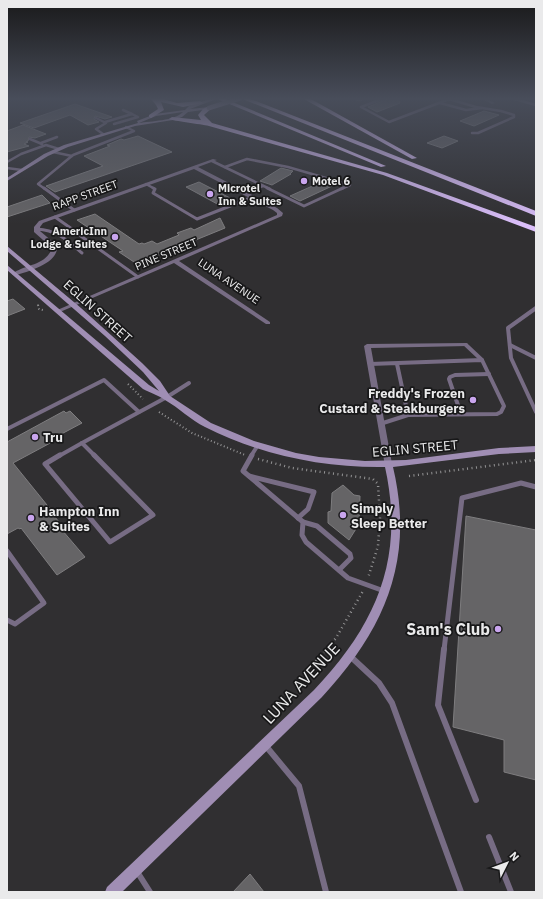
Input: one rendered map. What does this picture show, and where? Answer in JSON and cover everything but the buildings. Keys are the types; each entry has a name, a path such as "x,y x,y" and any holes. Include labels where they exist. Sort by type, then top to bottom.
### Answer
{"highway":[{"path":"266,140 385,174 536,230"},
{"path":"318,140 536,230"},
{"path":"349,140 536,214"},
{"path":"380,140 418,161 524,209"}],"street":[{"path":"7,180 53,152 86,140"},
{"name":"RAPP STREET","path":"37,230 41,222 214,160"},
{"path":"194,167 253,198"},
{"name":"PINE STREET","path":"58,311 274,219 280,214 279,211 253,198"},
{"path":"15,274 49,258 54,250 51,243 39,234 37,230"},
{"name":"EGLIN STREET","path":"7,248 29,268 74,304 148,374 163,390 167,397"},
{"name":"LUNA AVENUE","path":"175,261 268,323"},
{"name":"EGLIN STREET","path":"7,267 135,379 157,394 167,397 191,415 207,424 258,445 317,459 351,463 388,464 517,449 536,449"},
{"name":"LUNA AVENUE","path":"112,892 265,745 325,685 350,656 374,617 385,591 392,568 396,535 395,503 367,346 466,346"}],"lane":[{"path":"33,140 59,149"},
{"path":"41,143 49,140"},
{"path":"74,210 38,184 72,156 110,140"},
{"path":"7,162 21,154 46,145"},
{"path":"53,152 72,156"},
{"path":"214,160 225,167 304,206 350,185 288,167 247,159 225,167"},
{"path":"7,168 22,170"},
{"path":"146,184 155,189 153,193 197,219 253,198"},
{"path":"244,193 263,186"},
{"path":"55,217 72,229"},
{"path":"37,230 47,229 54,231 82,253"},
{"path":"78,234 138,277"},
{"path":"536,308 508,328 511,358 536,412"},
{"path":"510,345 536,358"},
{"path":"380,424 408,415 497,414 501,412 504,406 482,360 473,350 466,346"},
{"path":"370,364 482,360"},
{"path":"397,364 408,415"},
{"path":"461,414 449,379 450,377 456,375 489,374"},
{"path":"7,429 104,380 138,412"},
{"path":"82,443 153,515 110,542 45,464 82,443 138,412 167,397 189,383"},
{"path":"258,445 242,471 303,522 317,526 350,554 351,558 349,561 339,570"},
{"path":"248,475 314,492 308,509 298,518"},
{"path":"476,800 438,705 462,498 521,483 536,487"},
{"path":"303,522 302,535 306,542 348,578 385,591"},
{"path":"7,551 44,603 15,624 7,620"},
{"path":"350,656 368,670 392,703 461,892"},
{"path":"265,745 299,786 326,892"},
{"path":"489,837 511,892"},
{"path":"136,869 150,892"}],"path":[{"path":"409,476 536,460"}],"place":[{"name":"Motel 6","path":"304,181"},
{"name":"Microtel Inn & Suites","path":"210,194"},
{"name":"AmericInn Lodge & Suites","path":"115,237"},
{"name":"Freddy's Frozen Custard & Steakburgers","path":"473,400"},
{"name":"Tru","path":"35,437"},
{"name":"Simply Sleep Better","path":"343,515"},
{"name":"Hampton Inn & Suites","path":"31,518"},
{"name":"Sam's Club","path":"498,629"}]}
